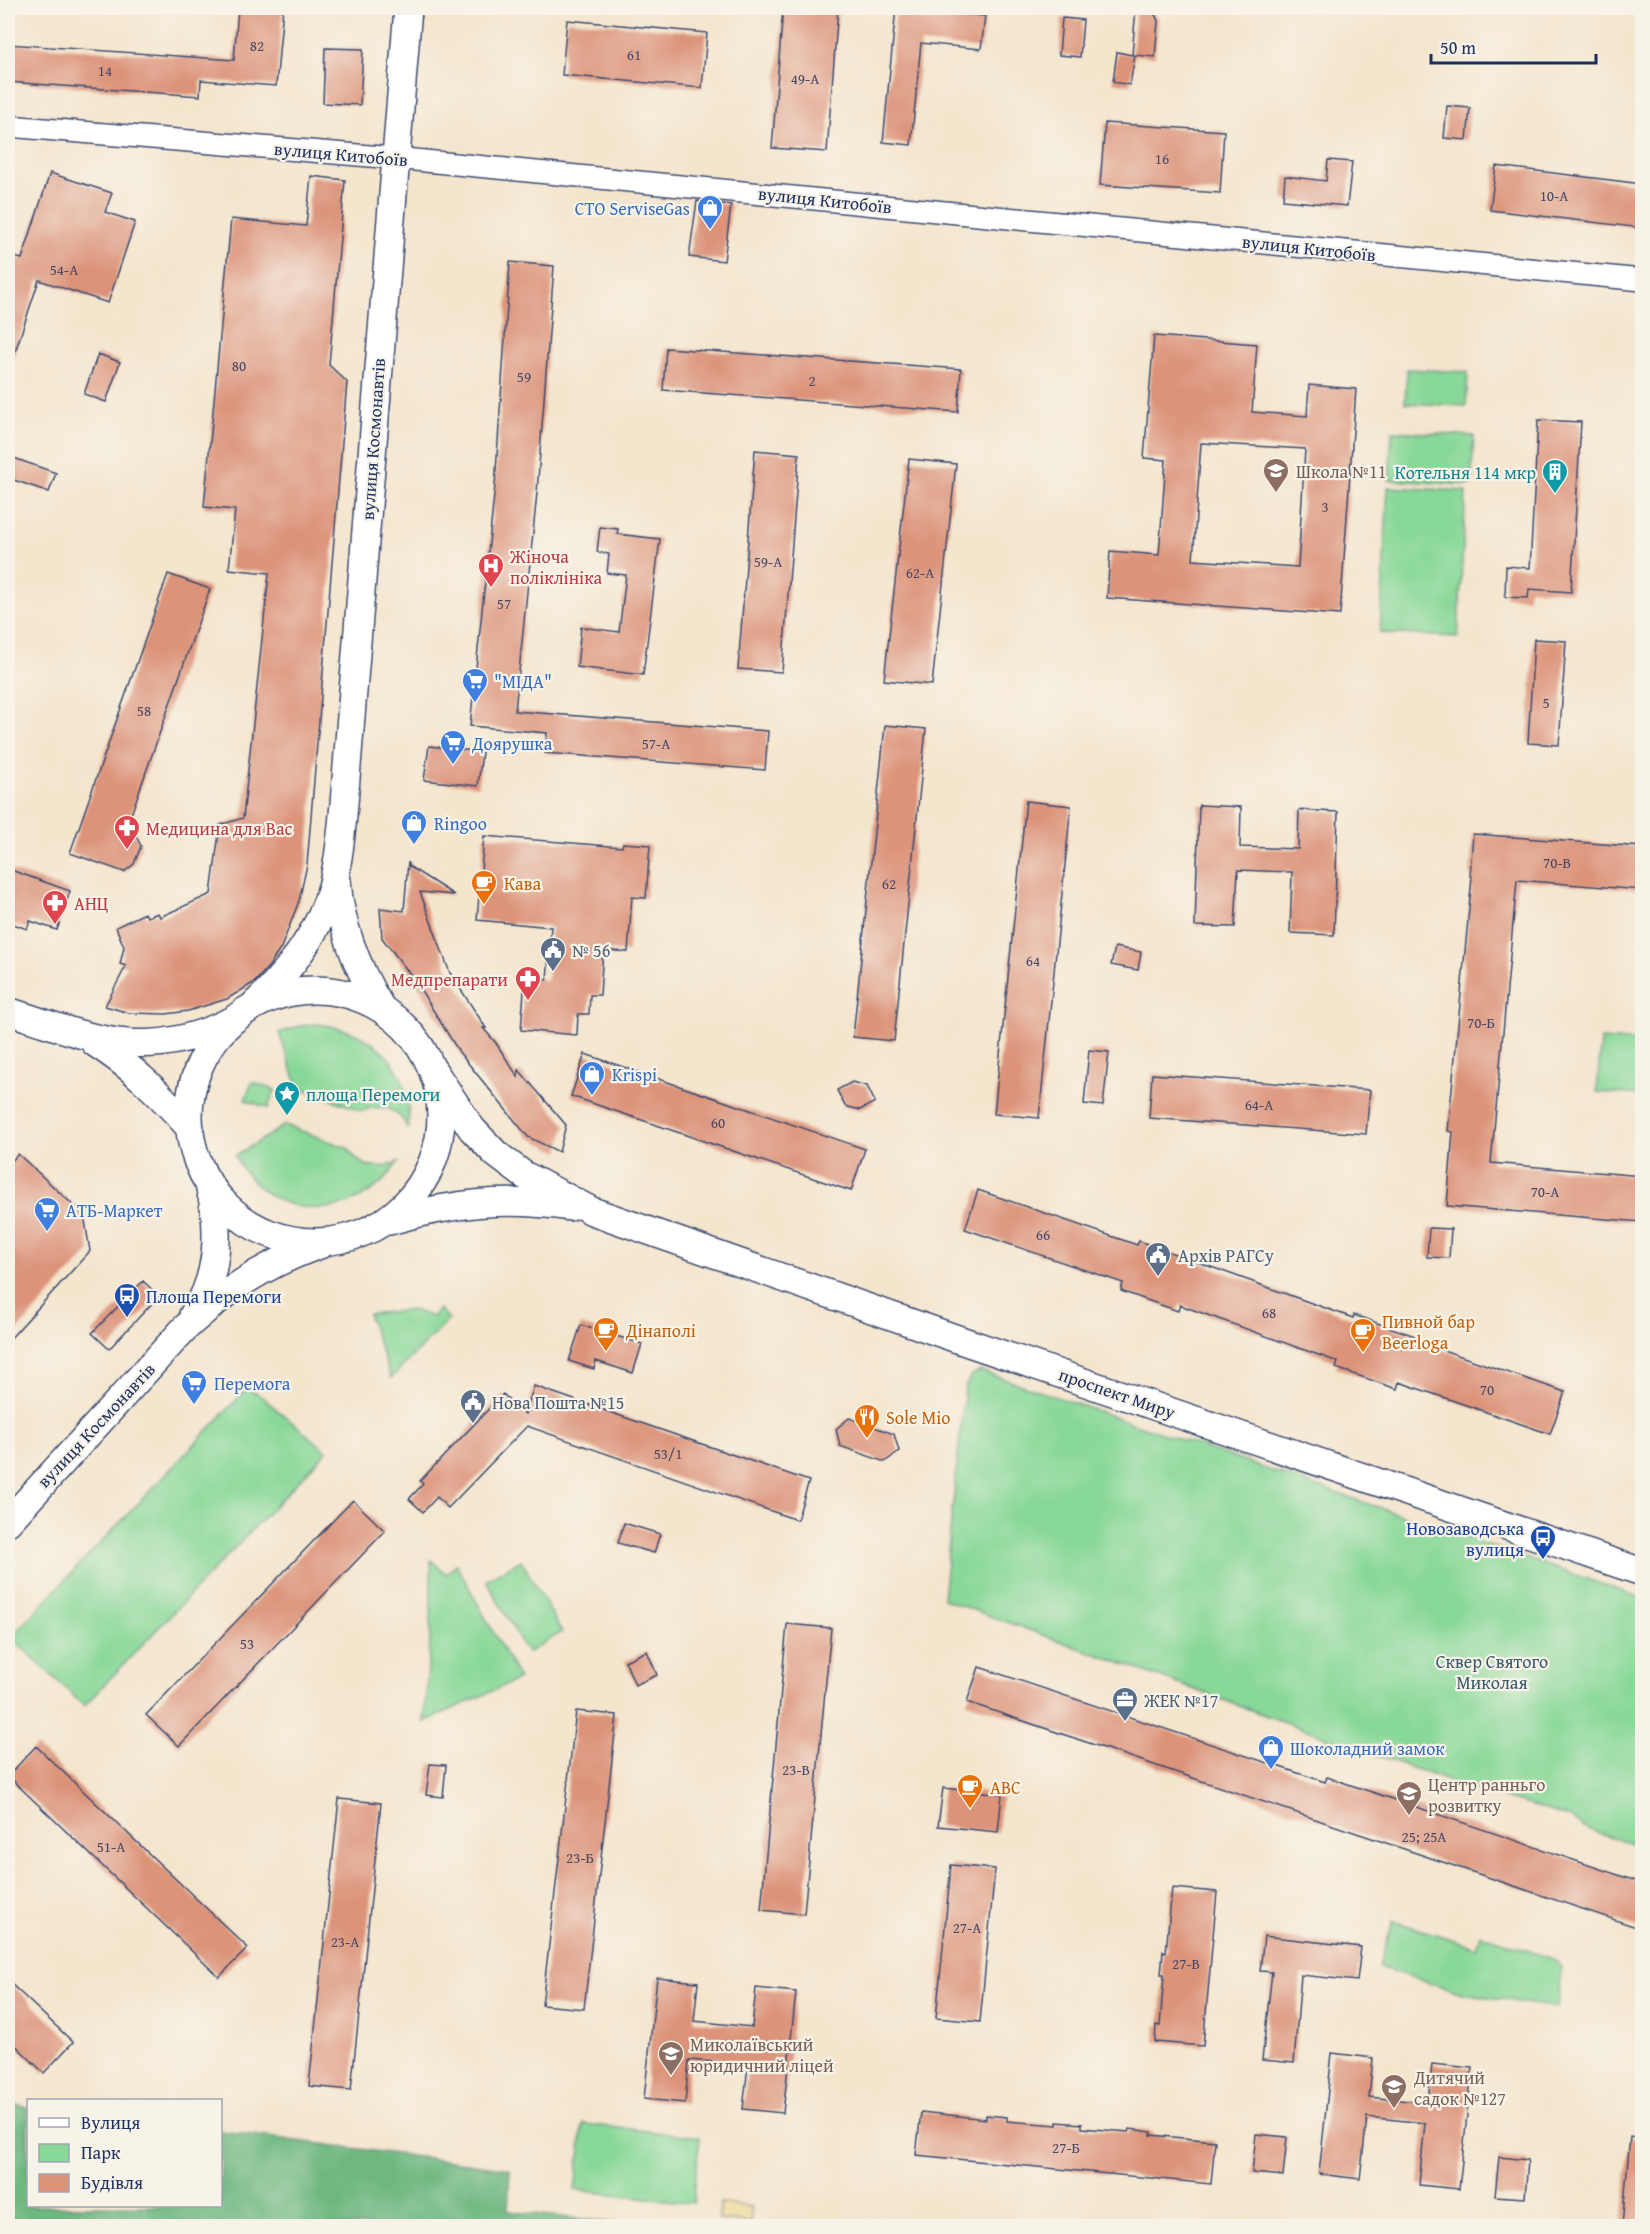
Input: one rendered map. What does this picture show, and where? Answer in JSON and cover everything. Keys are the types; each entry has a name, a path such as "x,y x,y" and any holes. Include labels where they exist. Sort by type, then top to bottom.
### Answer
{"main road":[{"name":"вулиця Космонавтів","path":"184,1329 206,1291 216,1248 217,1226 214,1204 208,1183 198,1162 190,1128 190,1097 199,1068 214,1041 276,984 296,959 313,933 326,904 336,871 345,791 394,158 408,8"},
{"name":"вулиця Космонавтів","path":"336,871 345,930 360,970 381,1008"},
{"path":"8,1011 112,1042 144,1045 176,1042 206,1033 281,995 317,990 354,996 381,1008 403,1024 421,1046 433,1070 441,1105 442,1122 435,1157 419,1188 394,1214 380,1224 358,1234 335,1240 298,1240 263,1230 232,1211 208,1183"},
{"path":"81,1034 122,1060 151,1086 190,1128"},
{"name":"проспект Миру","path":"433,1070 472,1128 496,1154 524,1175 592,1211 966,1342 1642,1572"},
{"name":"проспект Миру","path":"380,1224 425,1210 471,1203 518,1201 592,1211"},
{"name":"вулиця Космонавтів","path":"8,1521 184,1329 229,1290 280,1261 335,1240"}],"street":[{"name":"вулиця Китобоїв","path":"8,126 394,158 1642,280"}],"green space":[{"path":"1407,369 1468,372 1466,406 1405,403"},
{"path":"1392,431 1474,436 1471,485 1389,480"},
{"path":"1388,487 1466,491 1458,637 1380,633"},
{"path":"316,1024 356,1034 373,1044 386,1056 397,1070 404,1087 408,1107 408,1129 400,1117 390,1110 377,1108 362,1111 298,1087 279,1033 300,1026"},
{"path":"1601,1039 1642,1042 1642,1095 1597,1092"},
{"path":"252,1082 275,1090 268,1108 245,1100"},
{"path":"285,1125 348,1148 358,1160 370,1166 383,1167 398,1162 381,1183 360,1198 338,1206 314,1208 291,1205 269,1195 250,1178 235,1156"},
{"path":"439,1309 449,1319 391,1378 368,1314 413,1310 432,1317"},
{"name":"Сквер Святого Миколая","path":"981,1371 1642,1598 1642,1846 1586,1829 1569,1817 1454,1783 943,1599 965,1388 971,1375"},
{"path":"247,1389 258,1394 327,1451 84,1706 11,1637"},
{"path":"431,1560 446,1574 456,1564 519,1679 424,1722 431,1625"},
{"path":"521,1560 562,1632 527,1653 486,1580"},
{"path":"1393,1921 1477,1947 1481,1934 1552,1959 1561,1968 1557,2008 1463,1993 1379,1967"},
{"path":"8,2104 27,2107 27,2207 222,2207 222,2131 510,2169 508,2211 639,2226 8,2226"},
{"path":"583,2124 700,2137 693,2203 575,2190"}],"sand":[{"path":"720,2203 752,2207 750,2223 719,2220"}],"building":[{"path":"238,8 283,8 276,86 201,80 200,96 8,82 8,44 234,60"},
{"path":"783,8 838,8 827,152 772,148"},
{"path":"896,8 924,8 924,10 985,16 981,49 921,43 911,145 883,142"},
{"path":"1136,8 1152,8 1158,21 1155,57 1135,55 1130,85 1113,82 1117,52 1132,55"},
{"path":"1062,18 1083,20 1080,57 1059,55"},
{"path":"567,20 707,33 702,88 562,75"},
{"path":"325,48 363,49 360,105 323,103"},
{"path":"1447,106 1470,108 1467,140 1444,138"},
{"path":"1105,123 1224,131 1220,193 1100,185"},
{"path":"1328,160 1352,162 1347,206 1283,200 1285,176 1326,181"},
{"path":"1496,166 1642,184 1642,228 1490,210"},
{"path":"50,173 112,193 105,212 135,222 108,303 39,280 11,364 8,363 8,255 22,259"},
{"path":"311,176 345,180 329,365 347,382 307,865 299,901 281,948 255,982 227,999 188,1011 166,1014 129,1013 105,1006 126,966 120,964 124,947 116,927 145,913 147,917 158,913 160,917 211,894 220,825 243,818 269,573 229,569 235,510 204,507 231,219 306,226"},
{"name":"СТО ServiseGas","path":"697,201 731,205 724,261 689,257"},
{"path":"510,262 554,266 537,493 515,711 768,731 765,770 545,753 547,733 470,726 495,486"},
{"path":"1154,336 1257,344 1252,412 1307,416 1309,385 1356,389 1340,615 1107,598 1110,551 1159,555 1166,460 1144,458","holes":["1201,443 1305,449 1298,567 1193,560"]},
{"path":"666,348 961,369 958,412 663,390"},
{"path":"98,354 120,362 106,402 84,394"},
{"name":"Котельня 114 мкр","path":"1538,420 1581,422 1571,592 1529,589 1528,598 1505,597 1506,566 1530,568"},
{"path":"755,450 799,454 782,672 738,669"},
{"path":"8,456 56,473 49,492 8,478"},
{"path":"909,459 956,464 932,685 884,680"},
{"path":"600,527 618,529 617,534 660,539 643,675 577,667 581,627 619,632 626,575 607,573 609,554 597,552"},
{"path":"168,574 210,589 125,832 136,836 141,846 134,864 124,872 70,853"},
{"path":"1534,639 1566,641 1559,745 1528,743"},
{"path":"885,725 926,729 894,1041 853,1037"},
{"name":"Доярушка","path":"429,746 482,752 478,786 424,780"},
{"path":"1026,801 1071,806 1039,1118 994,1114"},
{"path":"1199,805 1241,807 1240,847 1298,849 1299,810 1338,812 1334,935 1290,933 1292,872 1238,870 1235,927 1195,926"},
{"path":"1473,834 1642,847 1642,890 1517,880 1491,1163 1642,1176 1642,1222 1447,1206 1453,1132 1448,1131 1472,877 1470,876"},
{"path":"484,836 622,847 623,843 650,845 646,898 632,897 628,952 603,950 600,995 590,995 589,1014 578,1014 577,1035 521,1030 525,978 547,980 551,927 477,920"},
{"path":"408,862 410,867 454,895 420,892 450,973 486,1028 483,1028 496,1043 518,1077 519,1070 566,1125 559,1152 528,1137 459,1052 414,979 382,938 380,908 404,911"},
{"path":"8,869 70,891 57,930 30,921 27,929 8,922"},
{"path":"1115,947 1141,952 1138,970 1111,965"},
{"path":"1089,1050 1109,1052 1103,1106 1084,1104"},
{"path":"585,1054 865,1149 851,1191 571,1096"},
{"path":"1152,1074 1370,1090 1366,1134 1149,1118"},
{"path":"852,1082 867,1086 875,1102 860,1110 845,1106 837,1090"},
{"name":"АТБ-Маркет","path":"18,1154 84,1215 90,1251 8,1341 8,1165"},
{"path":"978,1190 1137,1245 1139,1241 1353,1318 1354,1315 1415,1336 1414,1340 1565,1392 1550,1434 1399,1382 1397,1389 1336,1368 1338,1362 1180,1305 1178,1311 1121,1291 1123,1283 965,1229"},
{"path":"1429,1228 1451,1229 1449,1258 1427,1257"},
{"path":"143,1281 159,1296 109,1349 92,1333"},
{"name":"Дінаполі","path":"581,1325 642,1344 633,1373 596,1361 594,1369 569,1361"},
{"path":"534,1386 809,1481 797,1520 527,1426 448,1508 437,1497 423,1512 409,1499 423,1484 420,1481 503,1394 525,1414"},
{"name":"Sole Mio","path":"849,1418 894,1434 899,1451 885,1462 840,1446 836,1429"},
{"path":"353,1500 385,1531 179,1746 146,1715"},
{"path":"624,1523 660,1534 654,1553 618,1543"},
{"path":"787,1624 831,1628 804,1914 761,1910"},
{"path":"647,1651 657,1675 635,1685 625,1661"},
{"path":"979,1667 1325,1782 1327,1777 1642,1883 1642,1929 967,1702"},
{"path":"576,1711 617,1715 584,2009 542,2005"},
{"path":"36,1746 248,1948 219,1977 8,1776"},
{"path":"430,1764 446,1765 443,1797 426,1795"},
{"name":"ABC","path":"943,1788 1002,1794 998,1832 938,1826"},
{"path":"339,1799 381,1803 351,2090 309,2086"},
{"path":"951,1865 995,1869 980,2022 936,2018"},
{"path":"1172,1888 1217,1892 1203,2046 1155,2042 1156,2025 1160,2026 1164,1974 1161,1974 1163,1951 1166,1952"},
{"path":"1264,1936 1361,1947 1357,1981 1301,1975 1294,2063 1262,2060 1272,1972 1260,1971"},
{"path":"657,1978 698,1982 694,2021 752,2027 756,1988 796,1992 783,2113 743,2109 748,2066 717,2062 689,2060 685,2103 644,2099"},
{"path":"8,1981 73,2042 44,2073 8,2038"},
{"path":"1332,2053 1373,2058 1369,2097 1428,2103 1432,2064 1472,2068 1459,2189 1419,2185 1425,2123 1367,2117 1360,2179 1319,2174"},
{"path":"921,2112 986,2119 986,2115 1007,2117 1007,2121 1057,2125 1057,2122 1082,2124 1082,2128 1129,2132 1130,2129 1152,2132 1151,2135 1215,2141 1211,2184 916,2155"},
{"path":"1256,2134 1287,2137 1283,2176 1252,2173"},
{"path":"1630,2137 1642,2138 1642,2226 1622,2226"},
{"path":"1499,2157 1528,2160 1525,2198 1495,2196"}],"place":[{"name":"СТО ServiseGas","path":"710,231"},
{"name":"Школа №11","path":"1276,494"},
{"name":"Котельня 114 мкр","path":"1555,495"},
{"name":"Жіноча поліклініка","path":"491,589"},
{"name":"\"МІДА\"","path":"475,704"},
{"name":"Доярушка","path":"453,766"},
{"name":"Ringoo","path":"414,846"},
{"name":"Медицина для Вас","path":"127,851"},
{"name":"Кава","path":"484,906"},
{"name":"АНЦ","path":"55,926"},
{"name":"№ 56","path":"553,973"},
{"name":"Медпрепарати","path":"528,1002"},
{"name":"Krispi","path":"592,1097"},
{"name":"площа Перемоги","path":"287,1117"},
{"name":"АТБ-Маркет","path":"47,1233"},
{"name":"Архів РАГСу","path":"1158,1278"},
{"name":"Площа Перемоги","path":"127,1319"},
{"name":"Дінаполі","path":"606,1353"},
{"name":"Пивной бар Beerloga","path":"1363,1354"},
{"name":"Перемога","path":"194,1406"},
{"name":"Нова Пошта №15","path":"473,1425"},
{"name":"Sole Mio","path":"867,1440"},
{"name":"Новозаводська вулиця","path":"1543,1561"},
{"name":"ЖЕК №17","path":"1125,1723"},
{"name":"Шоколадний замок","path":"1271,1771"},
{"name":"ABC","path":"970,1810"},
{"name":"Центр ранньго розвитку","path":"1409,1817"},
{"name":"Миколаївський юридичний ліцей","path":"671,2077"},
{"name":"Дитячий садок №127","path":"1394,2110"}]}
